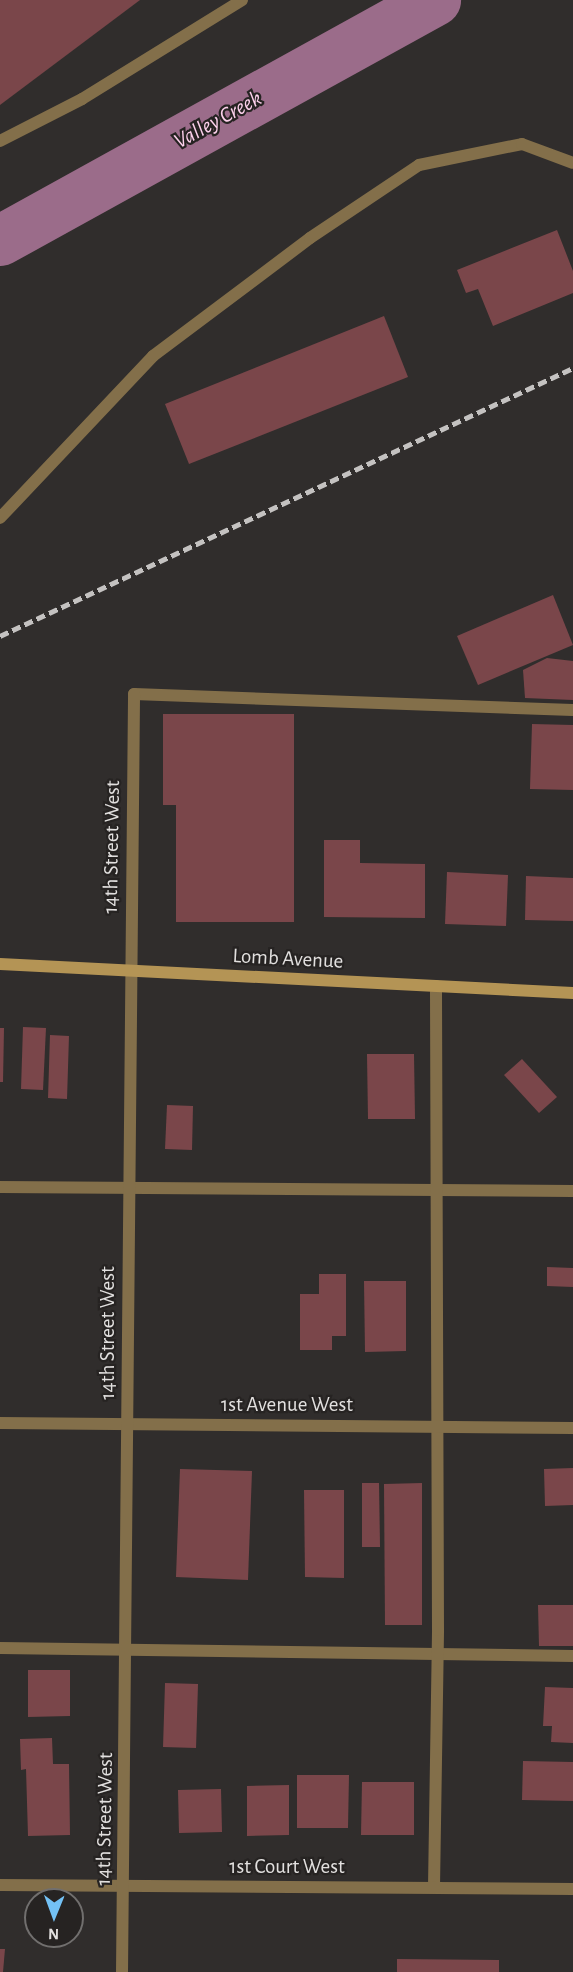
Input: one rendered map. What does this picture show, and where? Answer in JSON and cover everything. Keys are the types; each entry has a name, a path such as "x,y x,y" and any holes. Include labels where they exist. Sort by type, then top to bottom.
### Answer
{"main road":[{"name":"Lomb Avenue","path":"0,964 573,993"}],"street":[{"path":"0,141 92,93 242,0"},
{"path":"0,518 153,356 310,238 419,165 522,144 573,163"},
{"name":"14th Street West","path":"122,1972 128,1647 127,1188 134,694 573,710"},
{"path":"434,1887 437,1425 436,986"},
{"path":"0,1187 573,1191"},
{"name":"1st Avenue West","path":"0,1423 437,1425 573,1428"},
{"path":"0,1648 128,1647 436,1657 573,1656"},
{"name":"1st Court West","path":"0,1885 573,1889"}],"building":[{"path":"0,0 140,0 0,105"},
{"path":"557,230 573,271 573,293 493,326 478,289 466,293 457,270"},
{"path":"384,316 408,377 189,464 165,404"},
{"path":"553,595 573,645 478,685 457,636"},
{"path":"547,658 573,661 573,700 525,698 523,670"},
{"path":"163,714 294,714 294,922 176,922 176,805 163,805"},
{"path":"532,724 573,725 573,790 530,789"},
{"path":"324,840 360,840 360,863 425,864 425,918 324,917"},
{"path":"447,872 508,875 506,926 445,924"},
{"path":"526,876 573,878 573,921 525,920"},
{"path":"23,1027 46,1028 43,1090 21,1089"},
{"path":"0,1028 4,1028 3,1082 0,1082"},
{"path":"50,1035 69,1036 67,1099 48,1098"},
{"path":"367,1054 414,1054 415,1119 368,1119"},
{"path":"522,1059 557,1097 539,1113 504,1075"},
{"path":"167,1105 193,1106 192,1150 165,1149"},
{"path":"547,1267 573,1268 573,1287 547,1286"},
{"path":"319,1274 346,1274 346,1336 332,1336 332,1350 300,1350 300,1294 319,1294"},
{"path":"364,1281 406,1281 406,1351 365,1352"},
{"path":"573,1468 573,1505 545,1506 544,1469"},
{"path":"180,1469 252,1471 248,1580 176,1577"},
{"path":"362,1483 379,1483 380,1547 362,1547"},
{"path":"422,1483 422,1625 385,1625 384,1484"},
{"path":"304,1490 344,1490 344,1578 305,1577"},
{"path":"538,1605 573,1605 573,1646 539,1646"},
{"path":"28,1670 70,1670 70,1716 28,1717"},
{"path":"165,1683 198,1684 196,1748 163,1747"},
{"path":"545,1687 573,1688 573,1743 551,1742 552,1726 543,1726"},
{"path":"52,1738 53,1764 69,1764 70,1835 28,1836 26,1769 21,1770 20,1739"},
{"path":"523,1761 573,1762 573,1801 522,1800"},
{"path":"297,1775 349,1775 348,1828 297,1828"},
{"path":"362,1782 414,1782 414,1835 361,1835"},
{"path":"289,1785 289,1835 247,1836 247,1786"},
{"path":"221,1789 222,1832 179,1833 178,1790"},
{"path":"0,1949 5,1949 3,1972 0,1972"},
{"path":"397,1959 499,1960 499,1972 397,1972"}],"waterway":[{"name":"Valley Creek","path":"0,240 435,0"}],"railway":[{"path":"0,636 573,368"}]}
